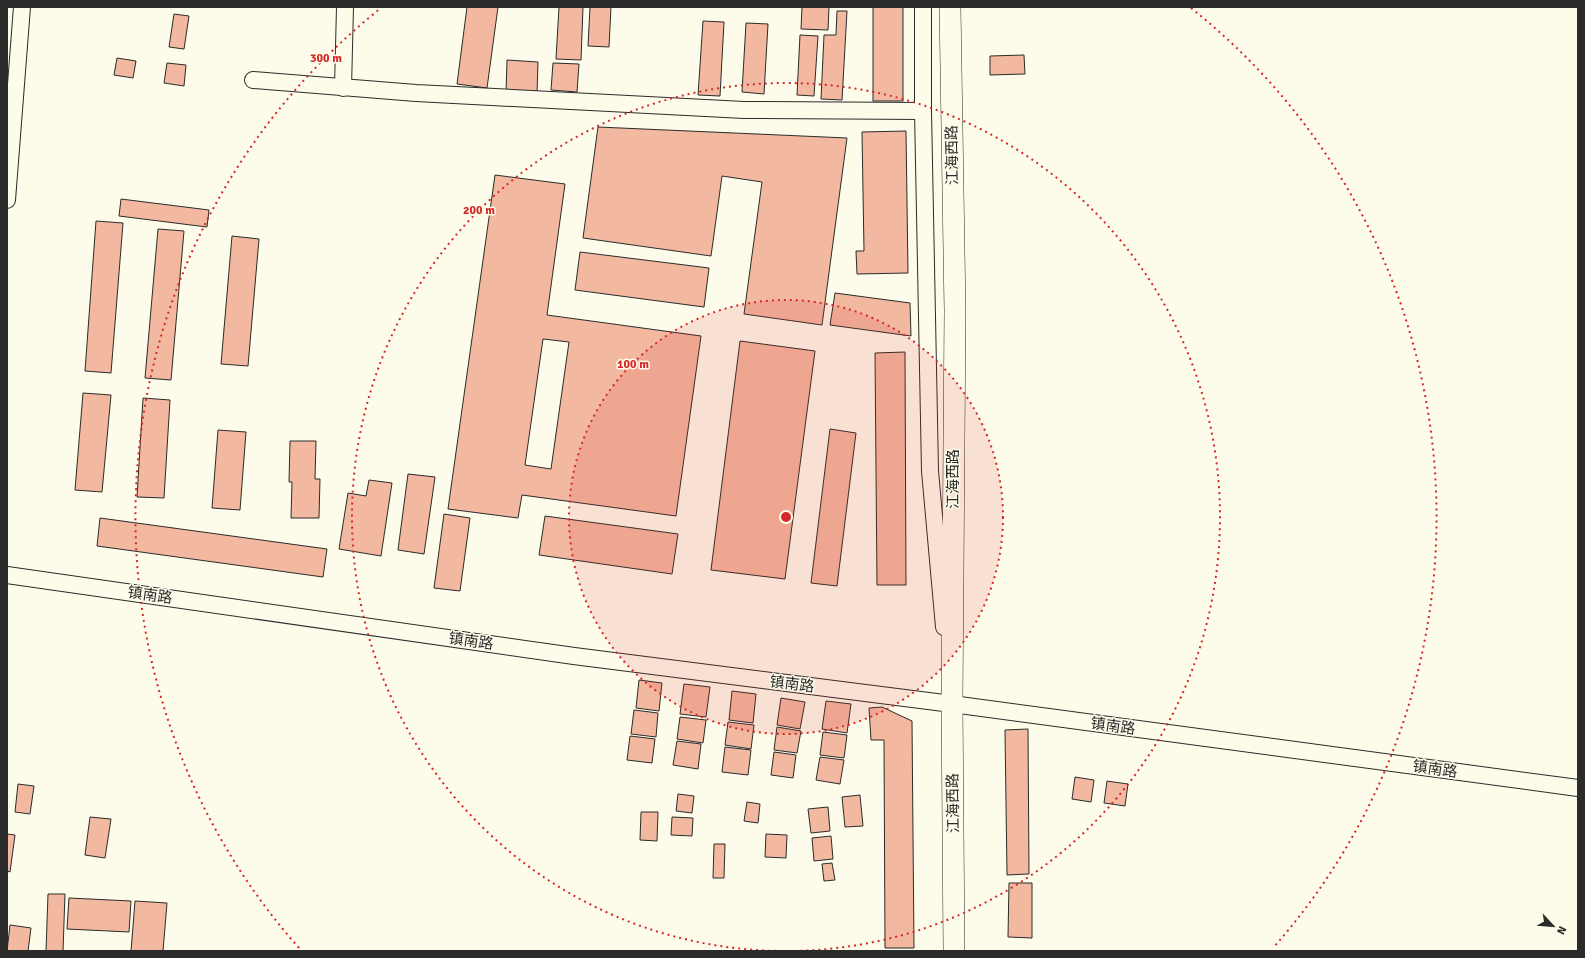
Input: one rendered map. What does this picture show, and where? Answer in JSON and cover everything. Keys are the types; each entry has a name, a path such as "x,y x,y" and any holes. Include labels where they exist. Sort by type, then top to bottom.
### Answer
{"main road":[{"name":"江海西路","path":"950,7 955,311 952,704 954,951"}],"street":[{"path":"7,200 22,7"},
{"path":"343,88 346,7"},
{"path":"923,7 923,111 930,471 952,704"},
{"path":"253,80 416,93 736,109 923,111"},
{"name":"镇南路","path":"7,575 574,656 952,704 1578,788"}],"building":[{"path":"467,7 498,7 487,88 457,84"},
{"path":"559,7 583,7 581,60 556,59"},
{"path":"590,7 611,7 609,47 588,46"},
{"path":"802,7 829,7 828,30 801,29"},
{"path":"873,7 903,7 903,101 873,101"},
{"path":"837,11 847,11 842,100 821,99 824,35 836,35"},
{"path":"174,14 189,16 184,49 169,47"},
{"path":"703,21 724,22 720,96 698,95"},
{"path":"746,23 768,24 764,94 742,92"},
{"path":"800,35 818,36 814,96 797,95"},
{"path":"1024,55 1025,74 990,75 990,56"},
{"path":"117,58 136,61 133,78 114,75"},
{"path":"507,60 538,62 537,94 506,93"},
{"path":"167,63 186,65 184,86 164,83"},
{"path":"553,63 579,64 577,92 551,90"},
{"path":"598,127 847,138 822,325 744,314 762,182 722,176 711,256 583,238"},
{"path":"906,131 908,273 857,274 856,251 864,251 862,132"},
{"path":"495,175 565,184 547,315 701,336 676,516 522,495 518,518 448,509","holes":["543,339 569,342 551,469 525,465"]},
{"path":"121,199 209,210 207,227 119,216"},
{"path":"96,221 123,223 111,373 85,371"},
{"path":"158,229 184,231 171,380 145,378"},
{"path":"232,236 259,239 248,366 221,364"},
{"path":"580,252 709,268 704,307 575,290"},
{"path":"835,293 910,303 911,336 830,325"},
{"path":"740,341 815,351 785,579 711,570"},
{"path":"905,352 906,585 877,585 875,353"},
{"path":"83,393 111,395 102,492 75,490"},
{"path":"143,398 170,400 164,498 137,497"},
{"path":"830,429 856,433 837,586 811,583"},
{"path":"218,430 246,432 240,510 212,508"},
{"path":"290,441 316,441 315,479 320,479 319,518 291,518 292,482 289,482"},
{"path":"408,474 435,477 424,554 398,550"},
{"path":"369,480 392,483 381,556 339,549 348,493 366,496"},
{"path":"444,514 470,518 460,591 434,588"},
{"path":"545,516 678,534 672,574 539,555"},
{"path":"100,518 327,549 323,577 97,546"},
{"path":"639,680 662,683 659,711 636,708"},
{"path":"684,684 710,687 706,717 680,714"},
{"path":"732,691 756,694 753,723 729,720"},
{"path":"781,698 805,702 800,729 777,725"},
{"path":"826,701 851,704 847,733 822,729"},
{"path":"882,707 912,721 914,948 885,948 884,740 871,740 869,708"},
{"path":"634,710 658,713 656,737 631,734"},
{"path":"680,717 706,720 703,743 677,739"},
{"path":"728,722 754,725 751,749 725,745"},
{"path":"777,727 801,731 797,753 774,750"},
{"path":"1028,729 1029,874 1007,875 1005,730"},
{"path":"823,732 847,735 844,758 820,755"},
{"path":"630,736 655,739 652,763 627,760"},
{"path":"677,741 701,744 698,769 673,765"},
{"path":"725,747 751,750 748,775 722,772"},
{"path":"774,752 796,755 793,778 771,775"},
{"path":"820,757 844,760 840,784 816,780"},
{"path":"1075,777 1094,780 1091,802 1072,799"},
{"path":"1107,781 1128,784 1125,806 1104,803"},
{"path":"18,784 34,786 30,814 15,812"},
{"path":"678,794 694,796 692,813 676,811"},
{"path":"860,795 863,826 845,827 842,797"},
{"path":"747,802 760,804 758,823 744,821"},
{"path":"828,807 830,831 811,833 808,809"},
{"path":"641,812 658,812 657,841 640,840"},
{"path":"90,817 111,819 105,858 85,855"},
{"path":"672,817 693,818 692,836 671,835"},
{"path":"7,834 15,835 10,872 7,871"},
{"path":"766,834 787,835 786,858 765,857"},
{"path":"831,836 833,859 814,861 812,838"},
{"path":"714,844 725,844 724,878 713,878"},
{"path":"832,863 835,880 824,881 822,864"},
{"path":"1009,883 1032,883 1032,938 1008,937"},
{"path":"48,894 65,894 63,951 46,951"},
{"path":"69,898 131,901 129,932 67,929"},
{"path":"135,901 167,903 163,951 131,951"},
{"path":"10,925 31,928 28,951 7,951"}]}
